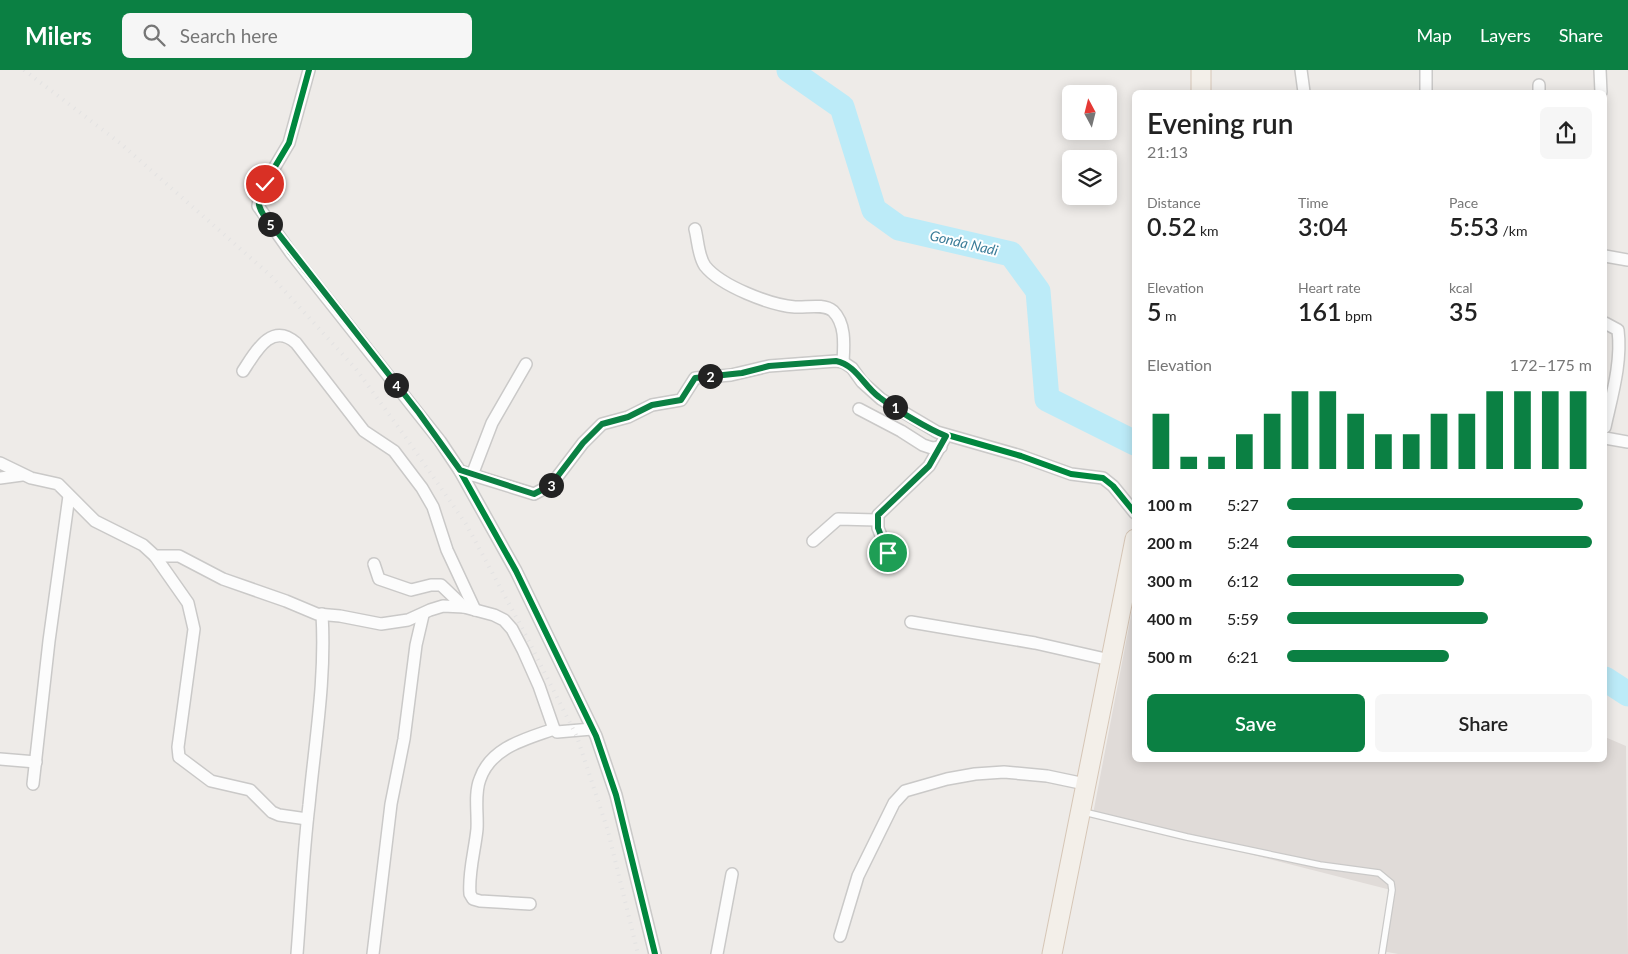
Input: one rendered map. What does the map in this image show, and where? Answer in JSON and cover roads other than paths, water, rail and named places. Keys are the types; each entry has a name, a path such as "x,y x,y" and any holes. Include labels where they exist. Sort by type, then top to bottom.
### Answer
{"main road":[{"path":"1201,70 1201,90"},
{"path":"1052,954 1132,554"}],"street":[{"path":"309,70 289,143 260,192 258,206 291,253 419,413 460,470 516,571 592,729 616,795 655,954"},
{"path":"1301,70 1304,90"},
{"path":"1426,70 1426,90"},
{"path":"1600,70 1601,90"},
{"path":"695,229 701,258 705,265 722,281 770,301 794,307 820,307 834,312 843,329 844,362"},
{"path":"1607,256 1628,260"},
{"path":"1607,324 1618,330 1619,338 1616,376 1607,418"},
{"path":"243,372 267,340 283,336 289,337 296,344 364,432 394,451 422,488 433,507 447,550 470,608"},
{"path":"460,470 534,494 551,485 583,443 602,424 628,417 652,405 681,400 695,378 742,373 769,366 836,361 844,362 852,368 862,382 881,399 946,436 1021,456 1071,474 1103,478 1113,486 1132,509"},
{"path":"472,474 496,415 526,364"},
{"path":"859,410 901,431 923,445 932,448 941,447"},
{"path":"888,553 877,520 878,515 929,466 946,436"},
{"path":"1607,438 1628,442"},
{"path":"0,463 22,475 58,484 95,521 143,545 155,556 188,603 194,629 178,747 179,757 211,781 250,790 272,812 279,815 307,819"},
{"path":"0,478 22,475"},
{"path":"33,784 69,496"},
{"path":"813,541 838,519 877,520"},
{"path":"155,556 180,556 223,579 286,601 304,610 381,624 408,620 436,608 470,608"},
{"path":"374,564 379,579 411,590 430,585 441,585 470,608 504,620 512,630 539,686 554,729 557,732 592,729"},
{"path":"298,954 307,819 325,655 322,614"},
{"path":"373,954 392,796 404,739 415,650 423,614"},
{"path":"911,622 1035,643 1110,660"},
{"path":"530,904 480,901 474,899 470,894 477,827 478,789 480,779 486,768 506,747 554,729"},
{"path":"0,759 36,762"},
{"path":"840,936 858,876 894,803 905,791 947,779 975,774 1004,772 1047,776 1085,784"},
{"path":"717,954 732,874"}],"lane":[{"path":"1080,811 1186,837 1320,865 1379,873 1391,883 1392,890 1382,954"}],"waterway":[{"name":"Gonda Nadi","path":"789,70 842,107 874,210 899,228 1011,254 1038,291 1047,399 1132,442"},
{"name":"Gonda Nadi","path":"1607,680 1628,694"}],"railway":[{"path":"24,70 120,143 270,275 356,369 466,524 521,626 577,737 608,831 638,954"}]}
